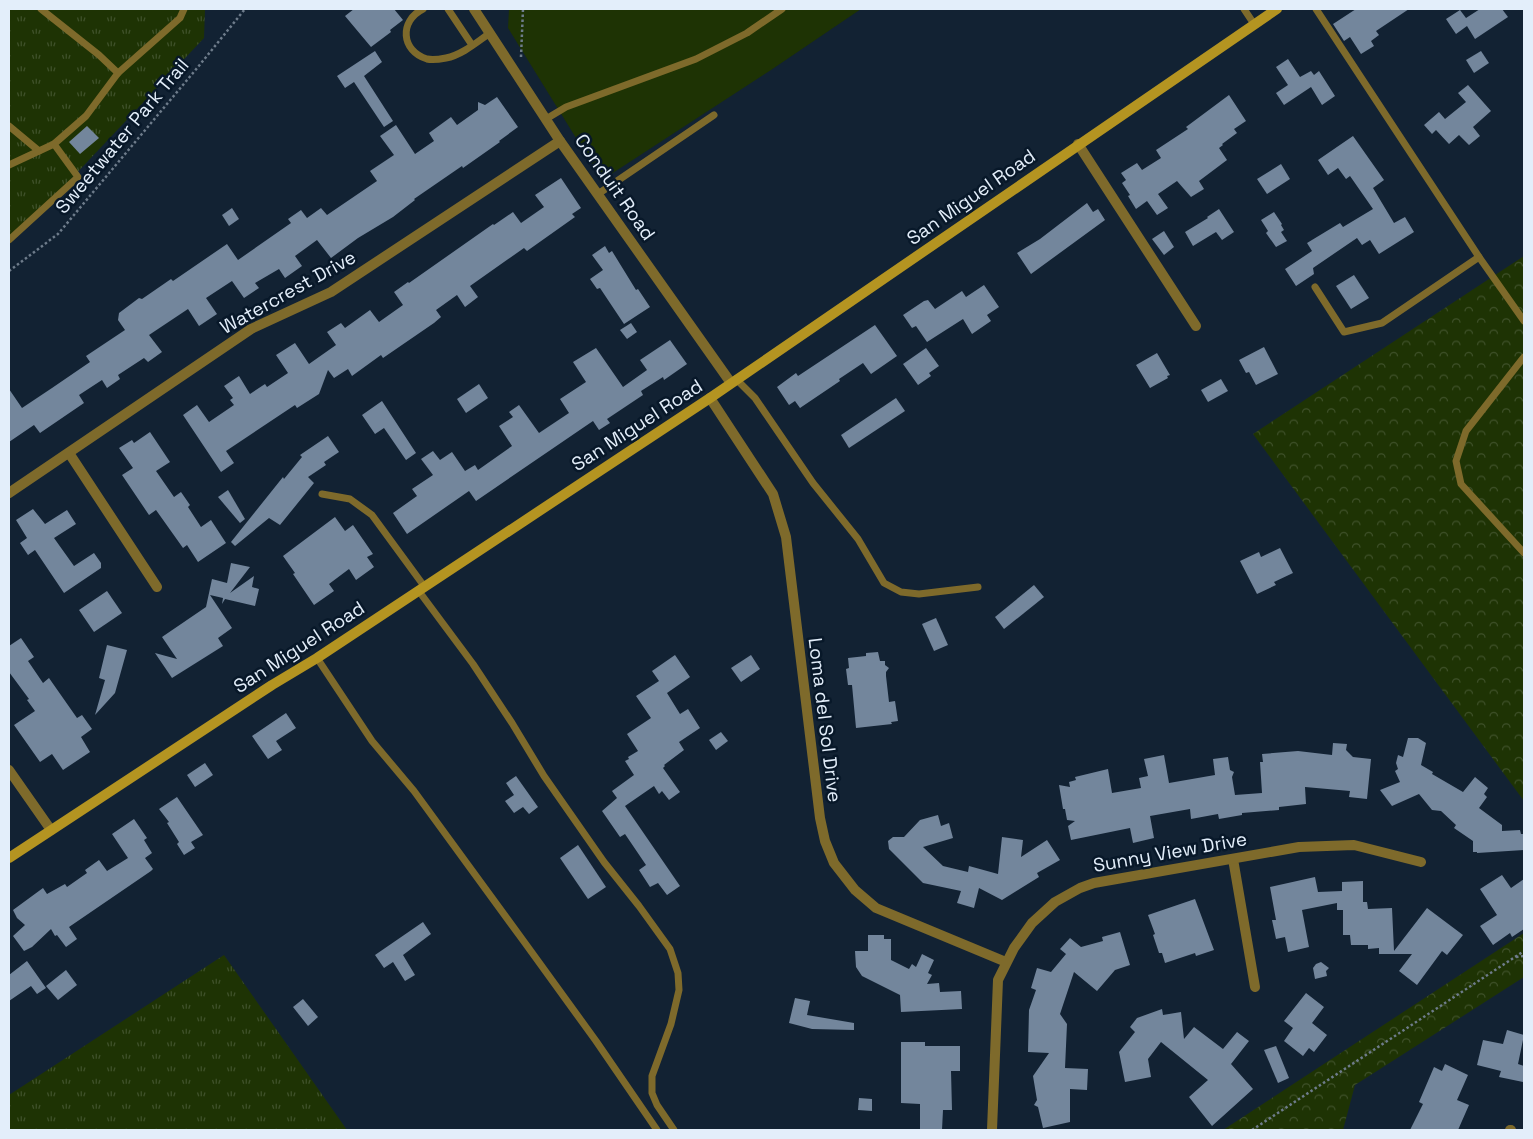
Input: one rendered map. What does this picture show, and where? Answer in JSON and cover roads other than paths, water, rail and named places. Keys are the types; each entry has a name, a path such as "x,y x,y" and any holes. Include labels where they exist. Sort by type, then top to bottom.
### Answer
{"street":[{"name":"Conduit Road","path":"474,9 560,141 734,381"},
{"name":"San Miguel Road","path":"9,858 272,685 317,658 710,398 1277,9"},
{"name":"Watercrest Drive","path":"9,493 251,329 331,292 560,141"},
{"path":"1078,144 1196,326"},
{"name":"Loma del Sol Drive","path":"710,398 773,494 786,537 820,818 825,841 834,863 856,890 876,908 1006,962"},
{"path":"69,453 157,587"},
{"path":"9,770 51,830"},
{"name":"Sunny View Drive","path":"992,1130 998,980 1022,935 1055,902 1080,888 1094,883 1299,846 1354,844 1420,862"},
{"path":"1233,859 1255,987"}],"lane":[{"path":"41,9 99,55 118,73"},
{"path":"9,165 54,144 86,116 118,73 180,18 184,9"},
{"path":"423,9 409,20 405,30 409,44 416,52 427,59 446,58 461,53 490,33"},
{"path":"448,9 472,45"},
{"path":"546,119 566,107 696,59 747,33 782,9"},
{"path":"1244,9 1254,24"},
{"path":"1316,9 1479,257 1524,321"},
{"path":"598,194 714,115"},
{"path":"9,126 39,151"},
{"path":"9,240 78,177 54,144"},
{"path":"1315,287 1344,332 1382,323 1479,257"},
{"path":"1524,357 1466,431 1456,461 1461,484 1524,553"},
{"path":"734,381 755,398 813,483 858,539 884,583 900,592 919,594 978,587"},
{"path":"322,494 350,499 372,515 478,672 555,792 604,862 670,949 678,973 679,990 671,1024 652,1076 652,1093 657,1105 674,1130"},
{"path":"317,658 372,741 414,791 596,1041 657,1130"}]}
